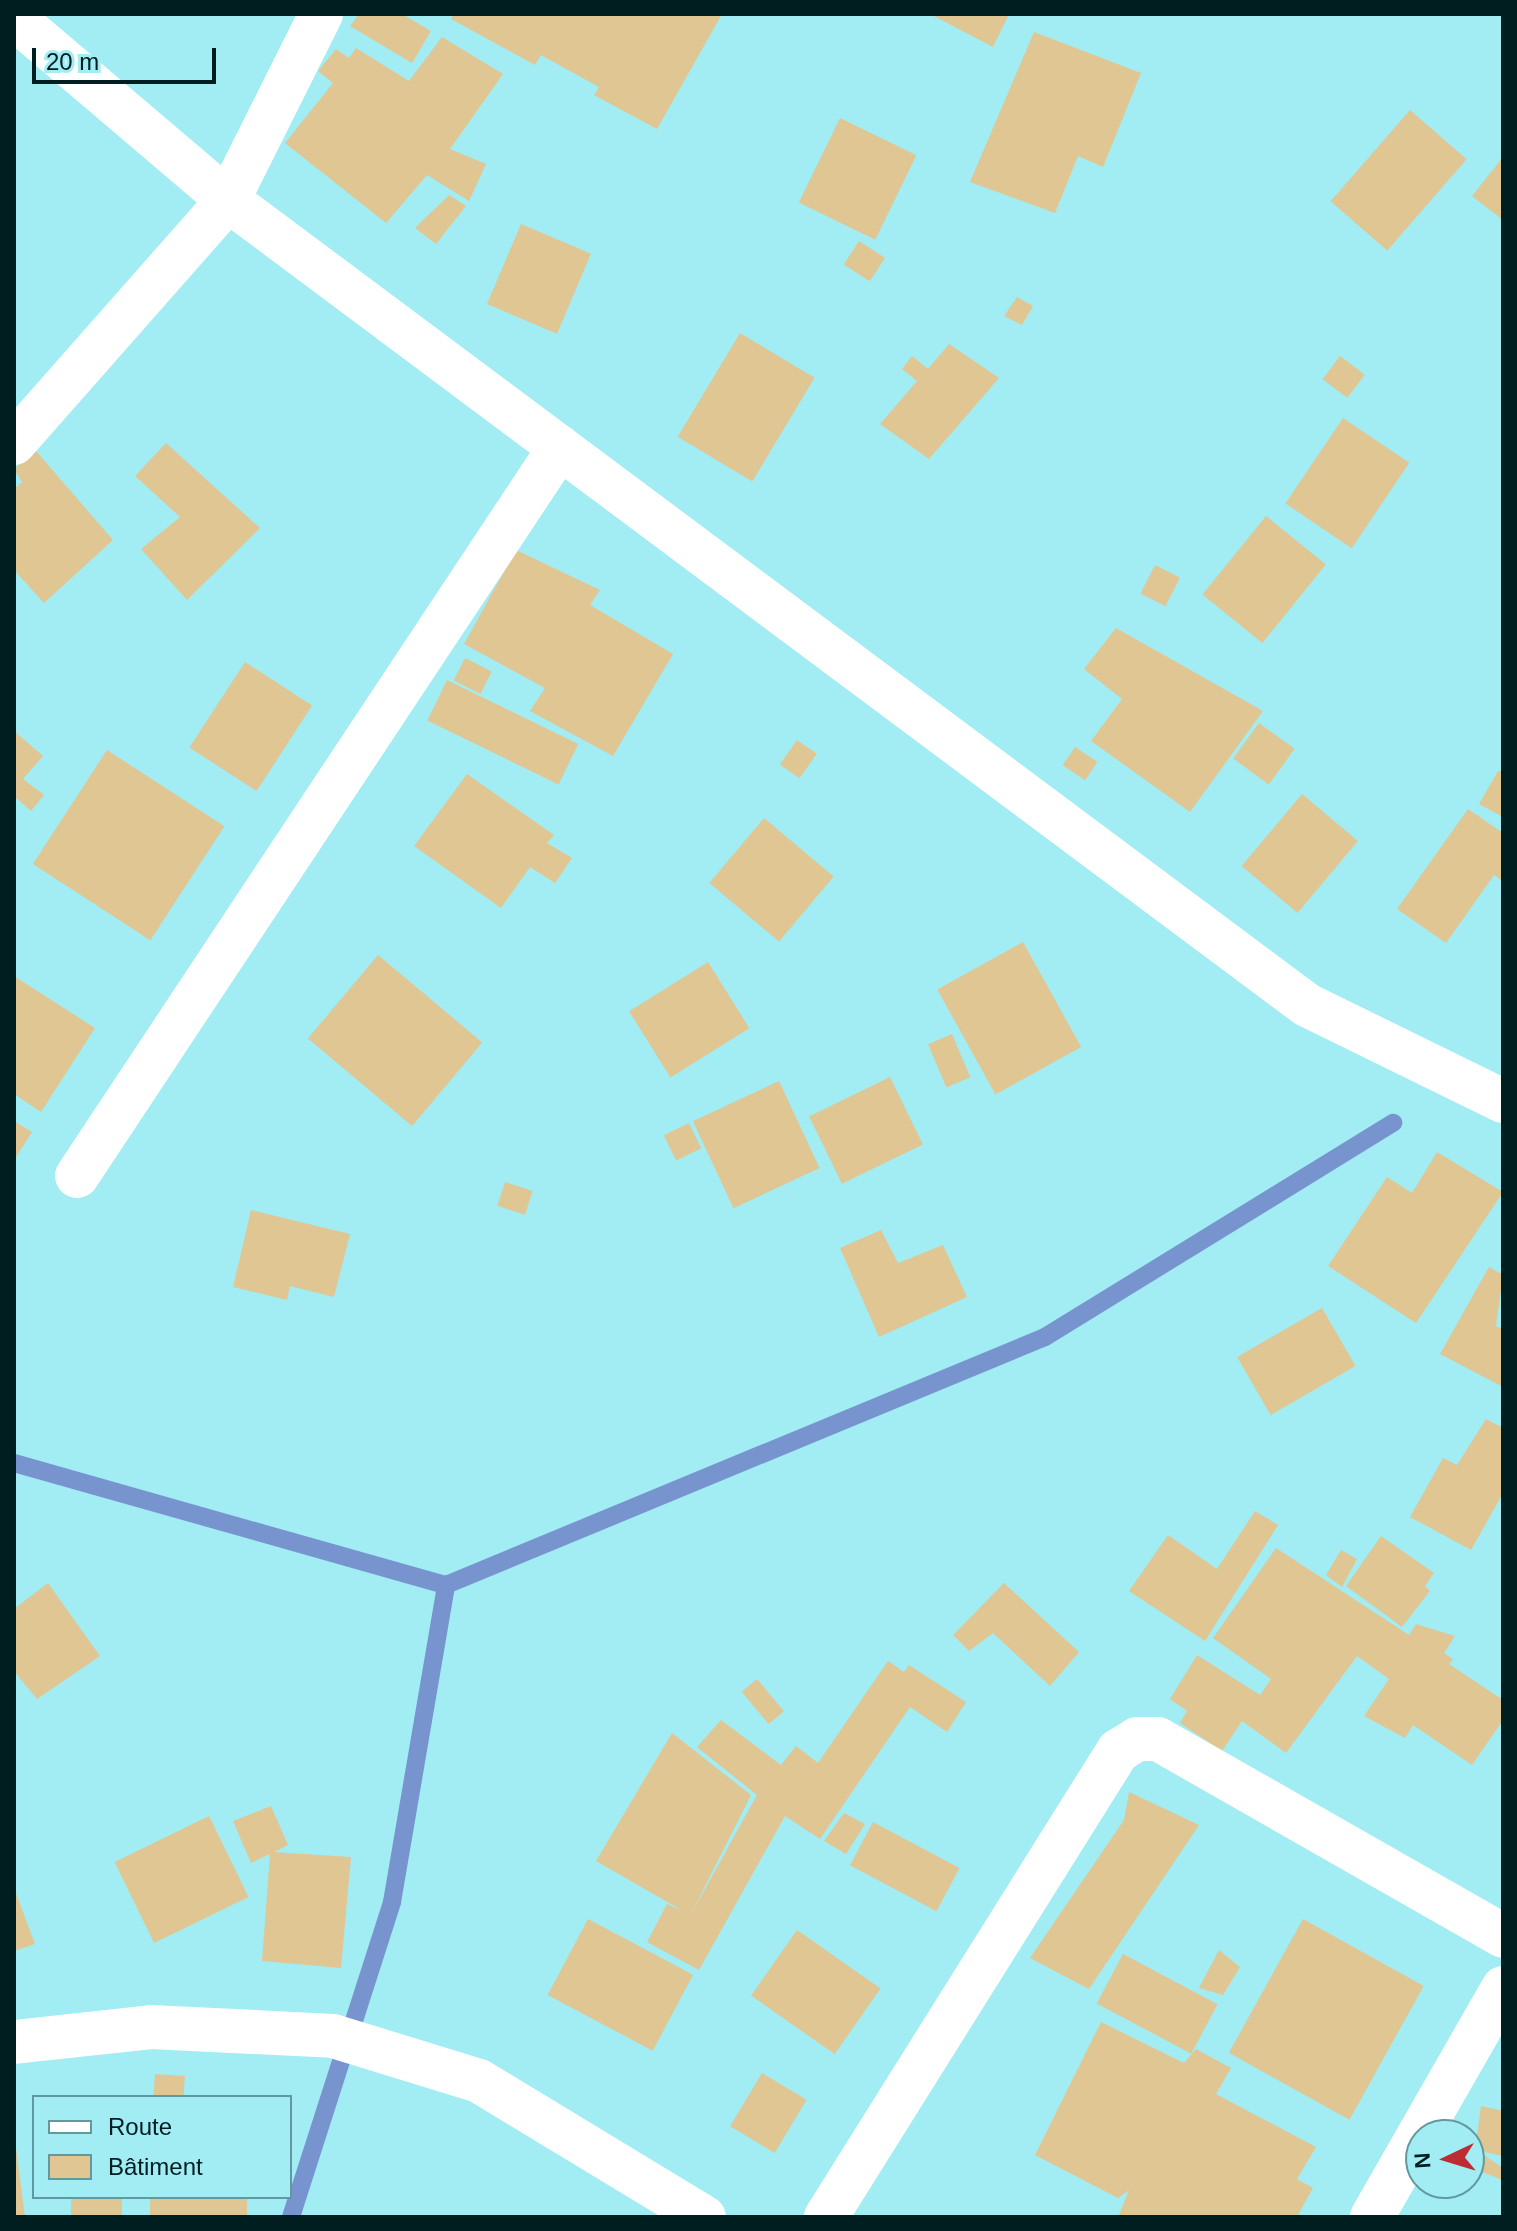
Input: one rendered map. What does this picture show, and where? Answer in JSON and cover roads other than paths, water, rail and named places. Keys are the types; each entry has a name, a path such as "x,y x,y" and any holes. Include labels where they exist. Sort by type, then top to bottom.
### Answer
{"street":[{"path":"14,443 228,200 321,14"},
{"path":"14,18 228,200 1307,1005 1503,1101"},
{"path":"77,1176 560,447"},
{"path":"826,2217 1118,1751 1137,1739 1158,1739 1503,1936"},
{"path":"1372,2217 1503,1988"},
{"path":"14,2042 151,2027 333,2036 479,2081 704,2217"}],"waterway":[{"path":"14,1463 446,1585 1045,1337 1393,1123"},
{"path":"291,2217 392,1902 446,1585"}]}
